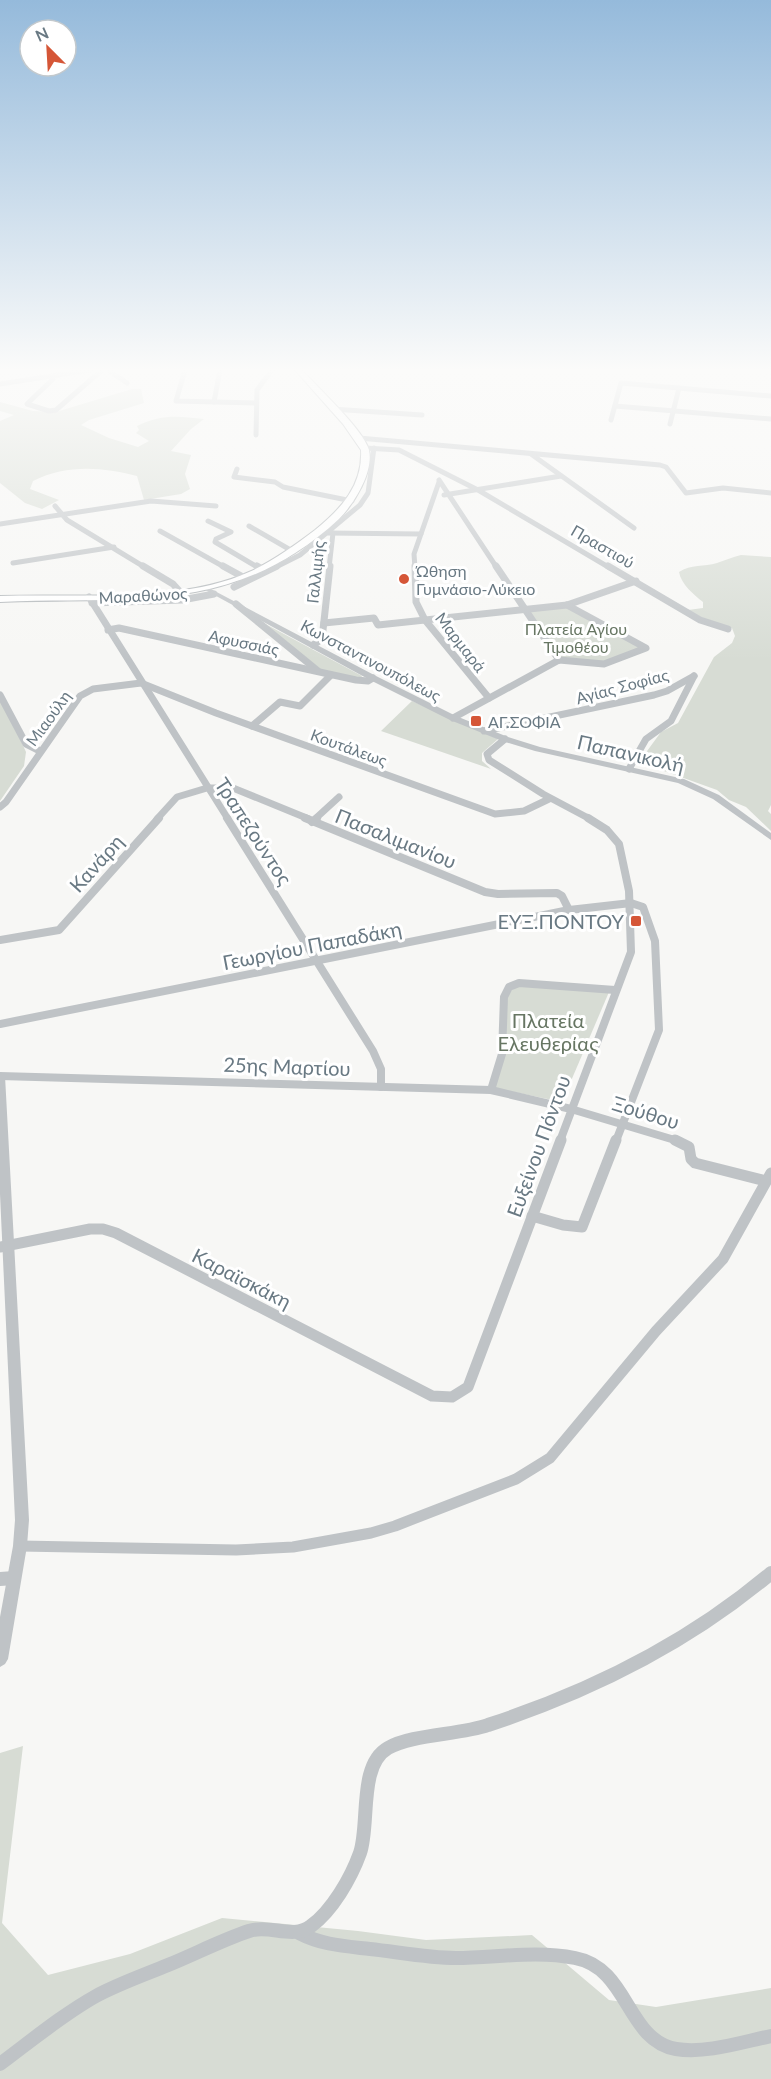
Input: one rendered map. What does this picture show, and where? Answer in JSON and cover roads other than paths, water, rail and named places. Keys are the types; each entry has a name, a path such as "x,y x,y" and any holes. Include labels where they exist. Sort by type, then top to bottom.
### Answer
{"main road":[{"name":"Μαραθώνος","path":"0,599 91,600 182,594 213,590 239,581 294,552 322,529 352,501 365,467"}],"street":[{"path":"320,672 231,602 239,581 300,555 330,533 360,505 368,492 369,467"},
{"name":"Πραστιού","path":"432,467 478,490 703,622 728,629"},
{"path":"552,467 634,528"},
{"path":"666,467 686,493 723,488 771,493"},
{"path":"237,469 234,477 274,482 282,486 352,501"},
{"name":"Μαρμαρά","path":"444,473 440,476 436,496 414,554 416,602 425,620 489,698"},
{"path":"436,496 561,476"},
{"path":"439,482 560,660"},
{"path":"0,524 154,501 216,506"},
{"path":"55,506 61,515 173,584 182,594"},
{"path":"208,521 231,532 216,539 215,542 262,569"},
{"path":"249,526 294,552"},
{"path":"160,531 239,581"},
{"path":"330,533 421,534"},
{"name":"Γαλλιμής","path":"312,645 322,639 330,533"},
{"path":"14,563 114,548"},
{"path":"324,624 374,618 378,624 567,605 636,582"},
{"path":"91,600 173,601 213,590"},
{"name":"Κωνσταντινουπόλεως","path":"213,590 231,602 373,678 453,718 505,739"},
{"name":"Τραπεζούντος","path":"91,600 152,701 373,1051 381,1069 381,1087"},
{"path":"453,718 560,660 604,664 646,648 567,605"},
{"name":"Αφυσσιάς","path":"108,630 119,628 331,675 368,681 373,678"},
{"path":"273,662 293,650"},
{"path":"252,726 280,702 300,706 331,675"},
{"name":"Αγίας Σοφίας","path":"484,731 654,695 694,676 671,721 646,739 630,769"},
{"name":"Κουτάλεως","path":"141,682 252,726 495,814 518,813 534,809 549,798"},
{"name":"Μιαούλη","path":"0,807 6,802 40,751 86,690 141,682"},
{"path":"0,695 26,744 40,751"},
{"path":"152,701 170,695"},
{"name":"Παπανικολή","path":"505,739 587,762 630,769 696,787 716,797 771,837"},
{"name":"Ευξείνου Πόντου","path":"459,1396 468,1387 631,952 633,939 631,903 620,846 615,837 600,825 549,798 489,760 487,754 505,739"},
{"name":"Πασαλιμανίου","path":"207,788 232,788 485,892 498,894 557,892 569,910"},
{"name":"Κανάρη","path":"0,940 58,930 177,797 207,788"},
{"path":"312,822 339,797"},
{"path":"532,1216 563,1225 582,1227 658,1030 655,941 643,907 631,903"},
{"name":"Γεωργίου Παπαδάκη","path":"0,1024 569,910 631,903"},
{"path":"491,1090 502,1054 506,989 519,982 615,990"},
{"path":"0,1076 4,1245 22,1520 20,1546 0,1659"},
{"name":"25ης Μαρτίου","path":"0,1076 491,1090 571,1109"},
{"name":"Ξούθου","path":"571,1109 683,1142 691,1151 691,1160 699,1165 769,1177"},
{"path":"20,1546 236,1550 293,1547 371,1533 395,1526 516,1479 550,1458 656,1331 723,1259 769,1177"},
{"name":"Καραϊσκάκη","path":"4,1245 90,1229 103,1229 116,1233 432,1396 445,1399 459,1396"},
{"path":"299,1933 316,1923 348,1878 361,1851 369,1779 376,1760 387,1749 474,1730 562,1698 659,1653 719,1616 771,1573"},
{"path":"0,1579 14,1578"},
{"path":"0,2064 70,2012 98,1995 252,1930 277,1929 299,1933 326,1946 371,1948 420,1955 454,1958 490,1956 580,1958 605,1972 626,1997 636,2020 648,2035 661,2045 687,2049 771,2036"}],"place":[{"name":"Ώθηση Γυμνάσιο-Λύκειο","path":"404,579"},
{"name":"ΑΓ.ΣΟΦΙΑ","path":"476,721"},
{"name":"ΕΥΞ.ΠΟΝΤΟΥ","path":"636,921"}],"park label":[{"name":"Πλατεία Αγίου Τιμοθέου","path":"576,637"},
{"name":"Πλατεία Ελευθερίας","path":"548,1032"}]}
